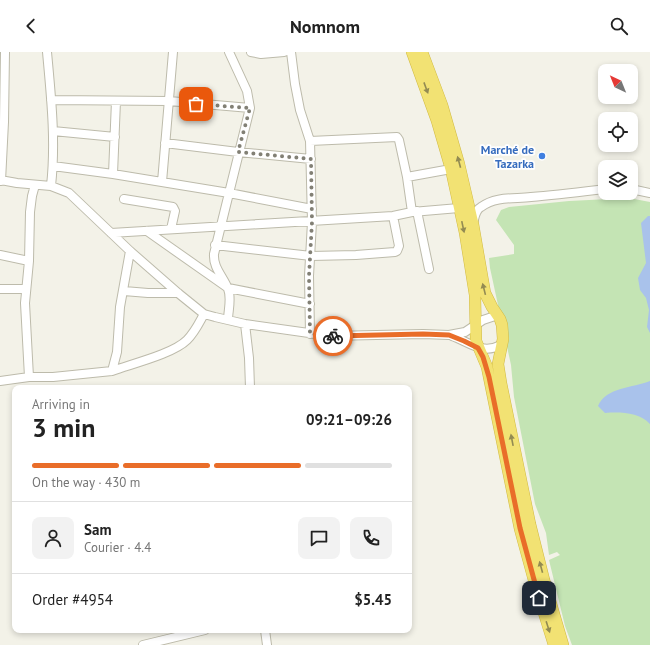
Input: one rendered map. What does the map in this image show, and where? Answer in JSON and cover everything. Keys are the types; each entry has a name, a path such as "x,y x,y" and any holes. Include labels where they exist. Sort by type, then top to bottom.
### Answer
{"highway":[{"path":"412,52 437,121 451,169 475,295 475,334 478,348 483,357 489,377 525,549 554,645"},
{"path":"422,52 451,134 473,224 485,293 502,325 503,332 498,364 499,373 523,496 542,573 563,645"}],"street":[{"path":"5,52 1,180 51,186 69,193 130,251 204,314 244,324 330,336 460,334 488,318 498,315"},
{"path":"47,52 53,131 53,166 51,186"},
{"path":"162,182 174,52"},
{"path":"228,320 230,294 214,261 215,245 250,108 247,91 229,52"},
{"path":"251,52 261,54 284,52"},
{"path":"292,52 300,110 310,141 312,209 309,276 310,334"},
{"path":"51,100 169,102 250,108"},
{"path":"113,174 116,101"},
{"path":"53,131 115,137"},
{"path":"310,141 397,137 399,140 429,269"},
{"path":"165,143 311,159"},
{"path":"53,166 229,193 312,209"},
{"path":"407,176 451,169"},
{"path":"29,376 26,289 29,261 30,212 35,185"},
{"path":"473,224 478,209 496,200 506,198 530,198 598,190"},
{"path":"638,190 650,193"},
{"path":"124,200 172,207 175,211 171,229"},
{"path":"111,233 312,222 393,216 415,211 459,208"},
{"path":"215,245 310,256 395,252 399,246 393,216"},
{"path":"147,231 228,288 310,304"},
{"path":"112,371 117,352 120,307 130,251"},
{"path":"0,255 29,261"},
{"path":"0,289 26,289"},
{"path":"124,290 148,293 178,293"},
{"path":"0,381 29,376 54,377 112,371 176,348 186,341 196,329 204,314"},
{"path":"244,324 249,358 250,385"},
{"path":"449,335 478,348 487,350 500,345"},
{"path":"143,645 193,633"},
{"path":"265,633 267,645"}],"green space":[{"path":"638,200 650,202 650,645 572,645 565,626 549,560 560,555 557,552 549,555 546,533 535,504 514,397 511,365 490,268 489,258 514,254 514,245 496,220 501,210 509,207 569,201"}],"water":[{"path":"648,216 650,216 650,333 647,327 649,310 646,298 640,290 638,278 646,263 641,223"},
{"path":"650,381 650,424 646,420 635,415 605,413 598,406 607,395 613,392"}],"way so far":[{"path":"196,104 250,108 238,152 311,159 312,222 309,264 310,334 333,336"}],"place":[{"name":"Marché de Tazarka","path":"542,156"}],"route":[{"path":"333,336 423,334 449,335 478,348 487,367 520,528 539,598"}]}
